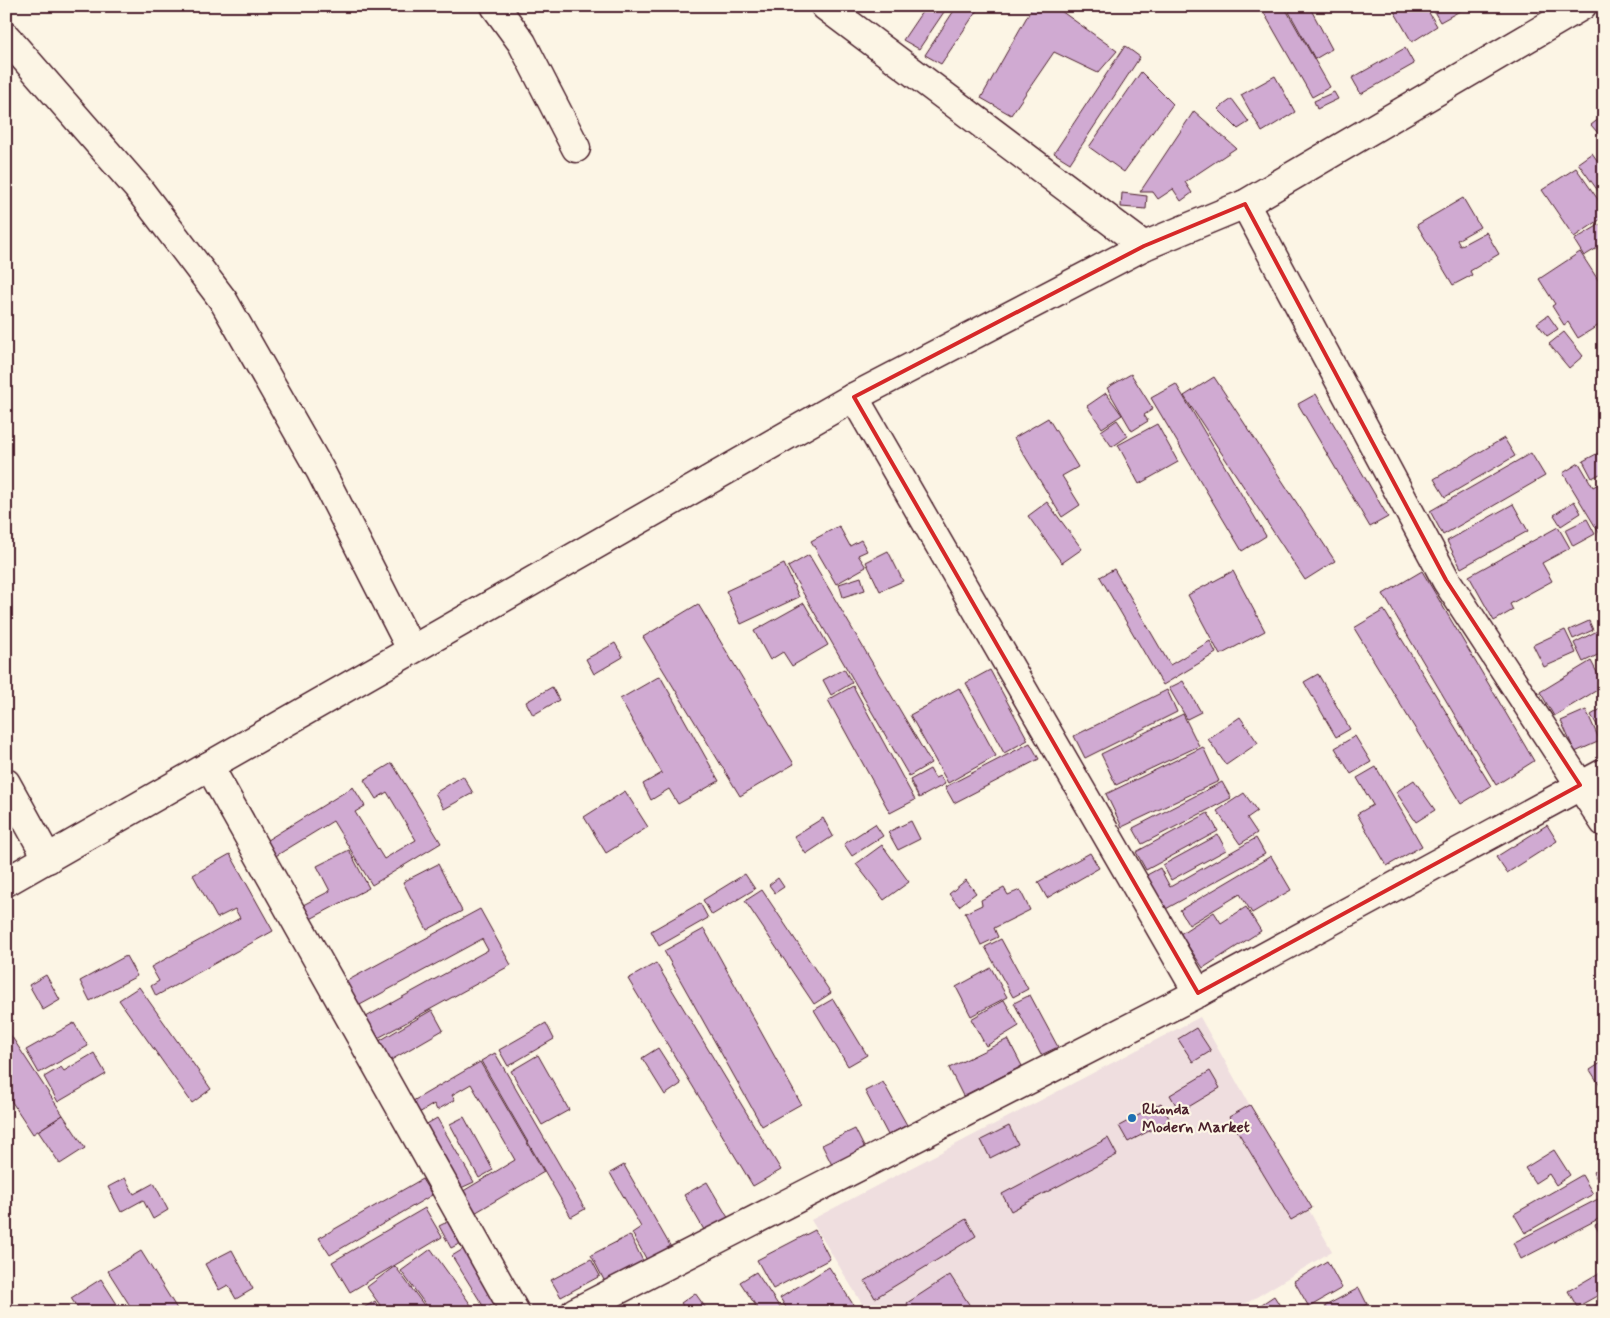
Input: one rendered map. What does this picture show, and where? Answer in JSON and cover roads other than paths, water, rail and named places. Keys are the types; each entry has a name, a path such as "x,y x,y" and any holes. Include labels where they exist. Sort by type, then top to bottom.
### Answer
{"street":[{"path":"495,6 522,43 576,148"},
{"path":"825,6 1144,246"},
{"path":"6,882 854,397 1144,246 1245,204 1582,6"},
{"path":"6,37 137,187 223,300 320,470 411,649"},
{"path":"1245,204 1446,580 1604,822"},
{"path":"854,397 1198,993"},
{"path":"209,766 515,1312"},
{"path":"575,1312 1198,993 1604,773"},
{"path":"6,783 48,859"}],"place":[{"name":"Rhonda Modern Market","path":"1132,1118"}]}
